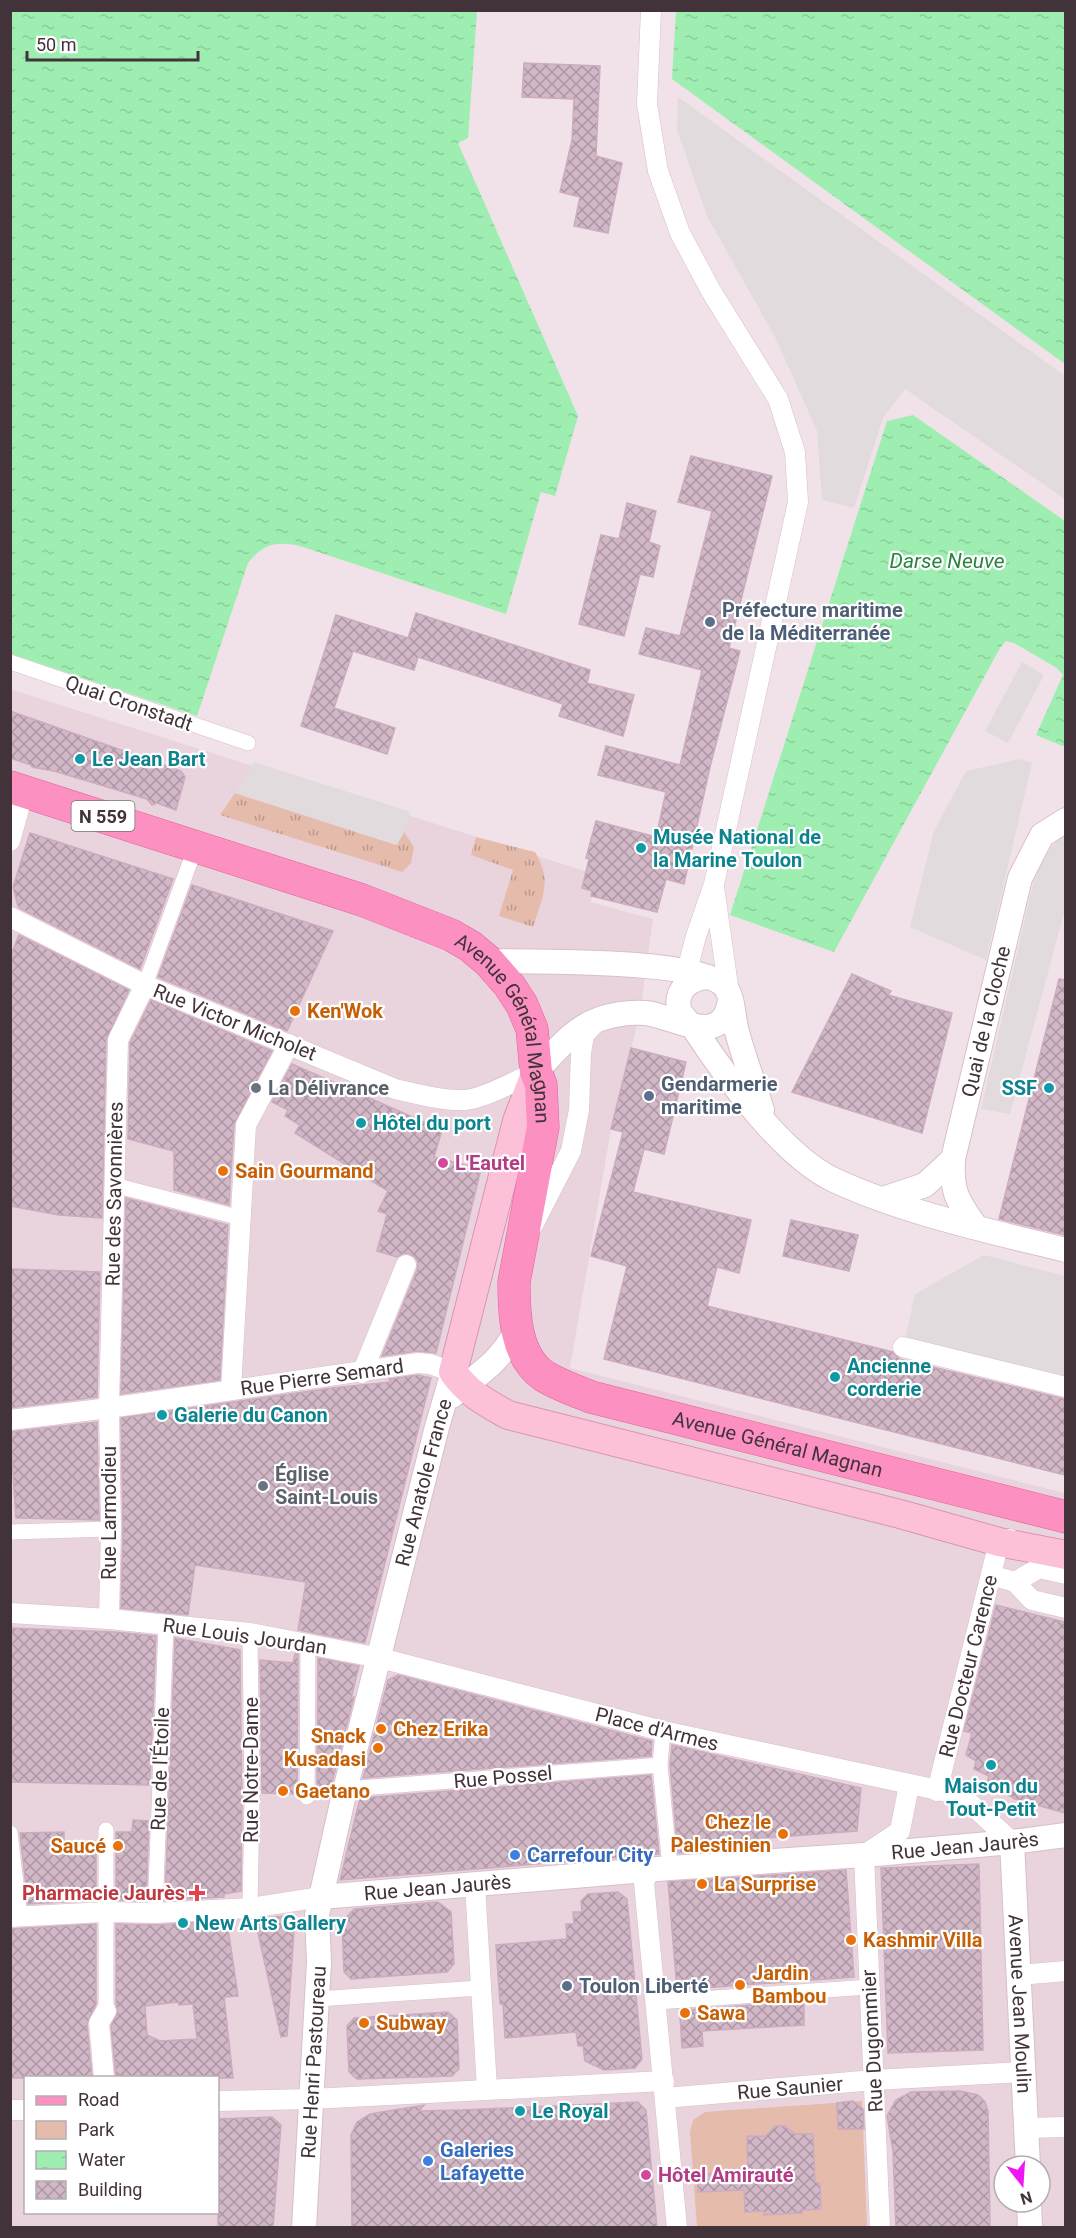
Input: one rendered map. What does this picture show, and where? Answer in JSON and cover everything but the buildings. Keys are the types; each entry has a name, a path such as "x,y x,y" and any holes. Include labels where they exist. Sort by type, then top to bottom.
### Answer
{"main road":[{"name":"N 559","path":"17,789 195,846"},
{"name":"Avenue Général Magnan","path":"195,846 362,900 451,935 470,946 488,961 509,985 522,1005 532,1029 536,1072 541,1085 543,1127 514,1282 514,1308 517,1330 530,1364 543,1375 591,1397 1065,1517"},
{"name":"Rue Anatole France","path":"454,1387 517,1121 536,1072"},
{"name":"Avenue Général Magnan","path":"454,1387 508,1415 888,1511 999,1542 1065,1555"}],"street":[{"path":"651,10 647,104 658,171 680,233 711,291 778,399 795,452 798,502 714,884 696,936 692,980 678,1002 680,1011 720,1068 794,1153 832,1179 883,1199 976,1227 1065,1250"},
{"name":"Quai Cronstadt","path":"10,662 248,743"},
{"path":"10,841 17,789"},
{"name":"Quai de la Cloche","path":"976,1227 960,1206 952,1182 953,1159 1020,878 1042,835 1065,820"},
{"path":"145,985 195,846"},
{"path":"536,1072 577,1029 598,1020 626,1013 640,1013 702,1028 713,1027 723,1021 729,1011 730,1000 714,884"},
{"name":"Rue Victor Micholet","path":"10,916 145,985 395,1089 431,1097 466,1100 536,1072"},
{"path":"488,961 592,962 645,967 692,980 719,981 727,989 737,1032 766,1121"},
{"name":"Rue des Savonnières","path":"109,1408 118,1040 145,985"},
{"path":"520,1251 571,1151 579,1110 580,1053 584,1035 598,1020"},
{"path":"231,1389 246,1125 289,1044"},
{"path":"883,1199 925,1185 953,1159"},
{"path":"114,1185 241,1218"},
{"path":"362,1372 406,1265"},
{"path":"454,1387 487,1370 506,1350 517,1330"},
{"path":"903,1347 1065,1387"},
{"name":"Rue Pierre Semard","path":"10,1420 109,1408 418,1363 430,1364 454,1387"},
{"name":"Rue Anatole France","path":"321,1897 380,1658 454,1387"},
{"name":"Rue Larmodieu","path":"109,1408 111,1528 109,1618"},
{"path":"10,1532 111,1528"},
{"name":"Avenue Général Magnan","path":"999,1542 1024,1535 1065,1542"},
{"name":"Rue Docteur Carence","path":"937,1791 999,1542"},
{"path":"1015,1582 1039,1568 1065,1574"},
{"path":"991,1575 1015,1582 1032,1600 1065,1608"},
{"name":"Rue Louis Jourdan","path":"10,1613 109,1618 250,1633 380,1658"},
{"name":"Rue de l'Étoile","path":"155,1913 166,1624"},
{"name":"Rue Notre-Dame","path":"250,1633 252,1798 250,1908"},
{"path":"307,1797 308,1645"},
{"name":"Place d'Armes","path":"380,1658 663,1731 961,1795 1012,1842"},
{"path":"663,1731 660,1765 660,1869 644,1884 677,2228"},
{"name":"Rue Possel","path":"346,1789 660,1765"},
{"name":"Rue Jean Jaurès","path":"864,1855 900,1831 909,1785"},
{"path":"104,2076 99,2023 106,2011 106,1830"},
{"path":"10,1833 15,1917"},
{"name":"Rue Jean Jaurès","path":"15,1917 250,1908 321,1897 864,1855 1065,1835"},
{"name":"Avenue Jean Moulin","path":"1012,1842 1028,2154"},
{"name":"Rue Dugommier","path":"864,1855 880,2228"},
{"path":"475,1884 487,2089"},
{"name":"Rue Henri Pastoureau","path":"304,2228 317,1999 317,1915 321,1897"},
{"path":"1019,1976 1065,1971"},
{"path":"656,2002 869,1987"},
{"path":"317,1999 480,1988"},
{"name":"Rue Saunier","path":"219,2101 310,2099 487,2089 664,2089 1024,2072"},
{"path":"1027,2128 1065,2127"}],"shaded area":[{"path":"678,97 1065,376 1065,499 905,389 883,418 854,508 822,500 817,431 776,339 707,216 677,130"},
{"path":"1022,662 1044,675 1008,743 985,731"},
{"path":"10,689 597,875 591,902 653,919 640,1013 611,1129 570,1368 1065,1493 1065,2227 11,2227"},
{"path":"1020,759 1032,763 986,960 910,927 934,831 966,771"},
{"path":"254,762 411,812 404,832 397,845 235,793"},
{"path":"1063,835 1066,836 1065,909 1010,1114 981,1109 1033,884 1041,863"},
{"path":"984,1255 1065,1276 1065,1379 905,1339 915,1294"}],"green space":[{"path":"235,793 396,845 404,832 414,847 411,863 402,872 220,815"},
{"path":"476,837 535,852 544,872 545,881 533,927 499,916 513,870 471,855"},
{"path":"862,2101 867,2227 697,2227 690,2132 693,2120 705,2112","holes":["775,2126 790,2134 813,2134 815,2182 820,2184 821,2209 802,2210 801,2213 765,2215 764,2211 746,2212 744,2188 749,2187 747,2136 771,2135 771,2130"]}],"water":[{"path":"11,11 477,11 468,138 458,143 578,416 555,496 541,492 506,614 300,546 277,544 265,548 248,563 197,716 11,654"},
{"path":"676,11 1065,11 1065,364 672,79"},
{"name":"Darse Neuve","path":"913,415 1065,521 1065,747 1036,735 1063,675 1057,668 1014,643 1006,641 1000,648 834,952 730,915 887,421"}],"place":[{"name":"Préfecture maritime de la Méditerranée","path":"710,622"},
{"name":"Le Jean Bart","path":"80,759"},
{"name":"Musée National de la Marine Toulon","path":"641,848"},
{"name":"Ken'Wok","path":"295,1011"},
{"name":"La Délivrance","path":"256,1088"},
{"name":"SSF","path":"1049,1088"},
{"name":"Gendarmerie maritime","path":"649,1096"},
{"name":"Hôtel du port","path":"361,1123"},
{"name":"L'Eautel","path":"443,1163"},
{"name":"Sain Gourmand","path":"223,1171"},
{"name":"Ancienne corderie","path":"835,1377"},
{"name":"Galerie du Canon","path":"162,1415"},
{"name":"Église Saint-Louis","path":"263,1486"},
{"name":"Chez Erika","path":"381,1729"},
{"name":"Snack Kusadasi","path":"378,1748"},
{"name":"Maison du Tout-Petit","path":"991,1765"},
{"name":"Gaetano","path":"283,1791"},
{"name":"Chez le Palestinien","path":"783,1834"},
{"name":"Saucé","path":"118,1846"},
{"name":"Carrefour City","path":"515,1855"},
{"name":"La Surprise","path":"702,1884"},
{"name":"Pharmacie Jaurès","path":"197,1893"},
{"name":"New Arts Gallery","path":"183,1923"},
{"name":"Kashmir Villa","path":"851,1940"},
{"name":"Jardin Bambou","path":"740,1985"},
{"name":"Toulon Liberté","path":"567,1986"},
{"name":"Sawa","path":"685,2013"},
{"name":"Subway","path":"364,2023"},
{"name":"Le Royal","path":"520,2111"},
{"name":"Galeries Lafayette","path":"428,2161"},
{"name":"Hôtel Amirauté","path":"646,2175"}]}
